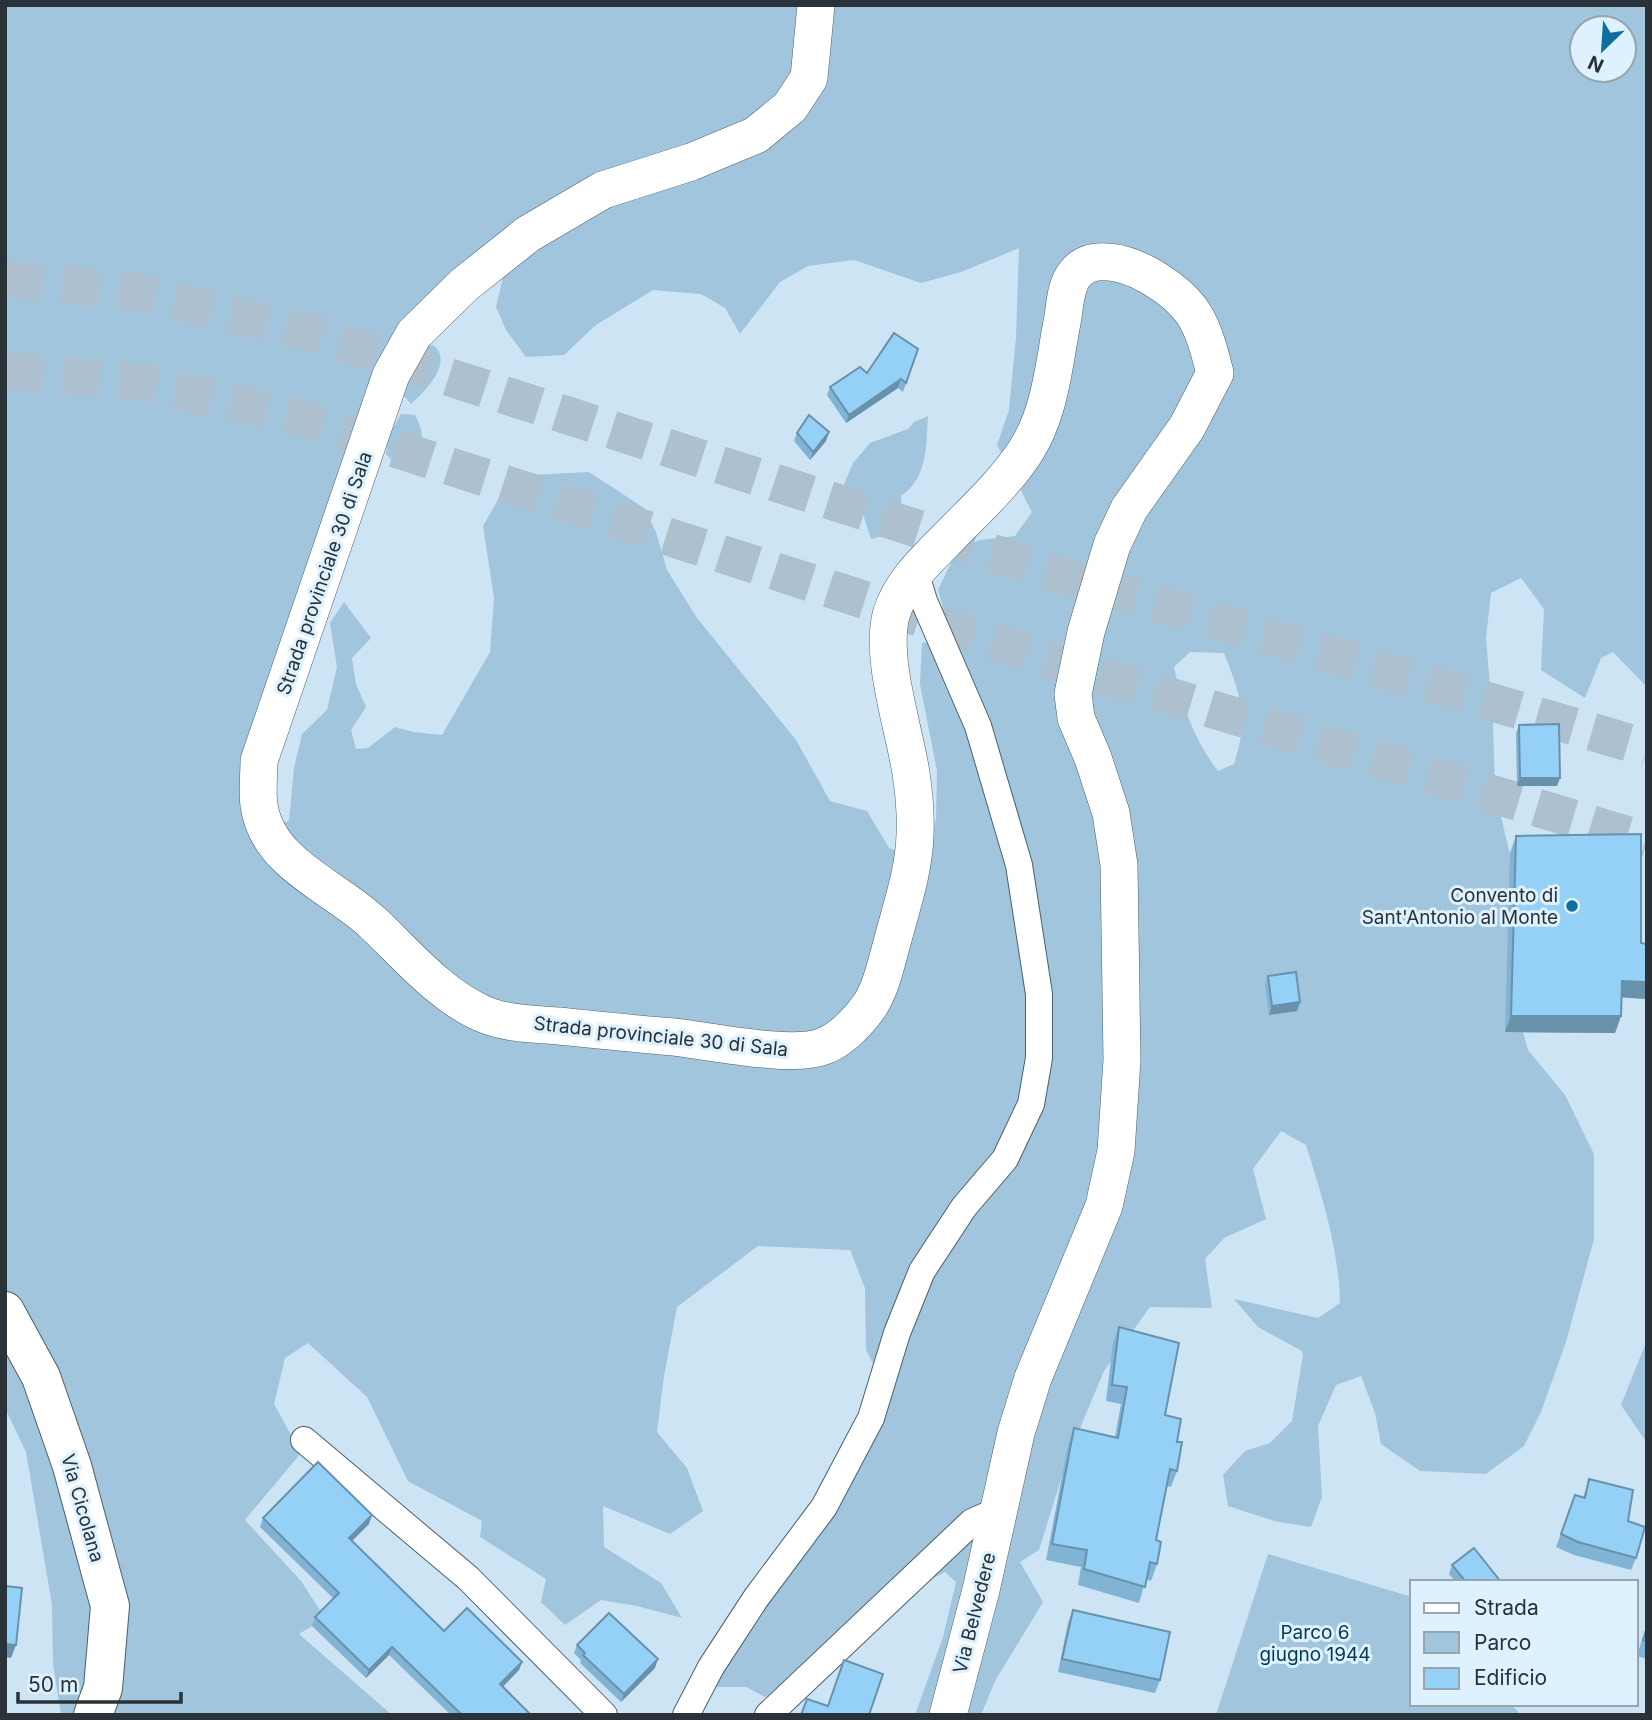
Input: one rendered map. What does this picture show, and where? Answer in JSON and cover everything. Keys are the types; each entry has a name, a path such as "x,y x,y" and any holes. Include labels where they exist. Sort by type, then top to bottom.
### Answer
{"main road":[{"name":"Via Cicolana","path":"5,1311 41,1377 72,1466 110,1606 103,1688 93,1715"}],"street":[{"name":"Strada provinciale 30 di Sala","path":"816,5 809,78 790,107 756,135 691,162 603,190 528,234 464,285 414,334 391,375 259,761 259,803 265,829 279,851 366,916 440,987 482,1014 513,1022 684,1038 737,1046 804,1050 822,1047 842,1035 872,1003 884,970 912,865 915,807 890,662 891,614 915,571 1007,478 1039,429 1067,292 1075,274 1087,264 1107,261 1136,268 1172,289 1194,313 1205,336 1215,373 1187,427 1129,509 1112,545 1086,632 1073,694 1076,718 1093,758 1111,813 1119,865 1122,1060 1116,1151 1104,1206 1033,1378 1016,1433 999,1510"},
{"path":"686,1715 710,1667 824,1507 871,1418 897,1333 922,1271 964,1207 1005,1159 1031,1104 1039,1058 1039,994 1019,865 978,726 924,601 915,571"},
{"path":"304,1440 468,1578 604,1715"},
{"path":"768,1715 972,1522 999,1510"},
{"name":"Via Belvedere","path":"948,1715 999,1510"}],"green space":[{"path":"5,5 1647,5 1647,687 1613,652 1601,658 1585,698 1541,670 1544,609 1521,578 1491,593 1486,638 1493,721 1495,791 1511,859 1514,1000 1528,1050 1565,1095 1594,1154 1594,1239 1566,1342 1541,1412 1524,1446 1486,1474 1420,1471 1381,1444 1375,1413 1361,1376 1336,1385 1318,1426 1322,1497 1311,1527 1274,1521 1228,1506 1223,1475 1245,1451 1270,1443 1292,1421 1303,1355 1302,1351 1258,1327 1234,1299 1318,1318 1340,1303 1333,1243 1306,1145 1281,1131 1253,1169 1266,1219 1224,1238 1205,1259 1212,1308 1150,1307 1104,1371 1068,1457 1039,1550 1020,1562 1043,1602 995,1681 981,1715 915,1715 943,1637 956,1582 945,1572 884,1604 794,1680 765,1697 746,1687 710,1687 710,1645 766,1585 852,1474 881,1428 889,1395 866,1350 865,1288 850,1250 758,1246 677,1307 657,1432 687,1468 703,1511 670,1534 603,1506 604,1547 661,1583 682,1618 601,1600 565,1625 541,1602 546,1579 480,1537 482,1521 408,1481 367,1397 308,1343 285,1358 274,1404 301,1453 245,1520 301,1581 325,1618 299,1634 392,1715 61,1715 53,1664 52,1605 26,1452 5,1408","holes":["1019,248 1016,337 1009,410 997,445 1032,512 1015,536 979,540 956,552 938,590 952,639 922,643 920,684 937,771 936,819 926,862 889,848 867,811 830,801 796,740 697,618 667,570 656,532 644,508 589,472 532,475 502,493 483,526 494,598 490,652 442,735 395,727 368,748 356,749 351,730 366,707 356,684 352,658 371,638 344,602 330,623 337,667 327,710 302,734 294,768 289,821 259,830 244,822 241,785 418,327 503,277 496,307 506,330 526,357 564,355 596,325 653,290 701,294 725,308 740,334 780,282 808,266 854,260 921,283 964,271","1190,652 1224,653 1239,695 1242,720 1239,748 1234,764 1218,771 1202,748 1190,722 1174,667"]},
{"path":"433,345 439,352 439,368 429,385 411,404 403,395 411,371 425,346"},
{"path":"401,414 415,415 422,439 413,458 400,469 386,454 388,437"},
{"path":"928,416 926,450 921,471 901,496 903,530 871,539 862,511 843,487 853,463 870,443 908,429 914,422"},
{"path":"1647,1340 1647,1443 1621,1405"},
{"name":"Parco 6 giugno 1944","path":"1268,1554 1410,1596 1410,1706 1513,1706 1521,1715 1216,1715"}],"building":[{"path":"894,333 918,349 906,383 901,379 849,415 830,387 860,367 867,373"},
{"path":"809,415 829,432 813,452 797,433"},
{"path":"1559,724 1560,778 1520,778 1519,725"},
{"name":"Convento di Sant'Antonio al Monte","path":"1641,834 1641,943 1647,944 1647,982 1622,981 1621,1016 1511,1016 1516,836"},
{"path":"1296,972 1300,1002 1272,1006 1268,976"},
{"path":"1119,1327 1179,1343 1165,1415 1181,1419 1177,1442 1182,1442 1177,1471 1170,1469 1156,1540 1161,1542 1157,1564 1150,1562 1145,1587 1084,1569 1087,1550 1052,1544 1074,1428 1118,1438 1127,1387 1112,1385"},
{"path":"318,1462 372,1515 349,1538 444,1631 467,1608 522,1662 500,1684 531,1715 462,1715 392,1647 369,1670 315,1617 339,1593 263,1518"},
{"path":"1589,1479 1633,1490 1628,1521 1645,1527 1636,1558 1578,1542 1561,1534 1575,1495 1585,1498"},
{"path":"1474,1548 1499,1580 1464,1580 1452,1565"},
{"path":"5,1586 22,1588 16,1645 5,1644"},
{"path":"1073,1610 1170,1632 1160,1680 1062,1659"},
{"path":"609,1613 658,1659 624,1694 583,1655 585,1653 577,1645"},
{"path":"844,1660 883,1674 869,1715 801,1715 807,1699 828,1706"}],"tunnel":[{"path":"5,279 139,292 319,335 1073,579 1647,748"},
{"path":"5,371 141,382 297,417 1063,664 1647,841"}],"place":[{"name":"Convento di Sant'Antonio al Monte","path":"1572,906"}]}
